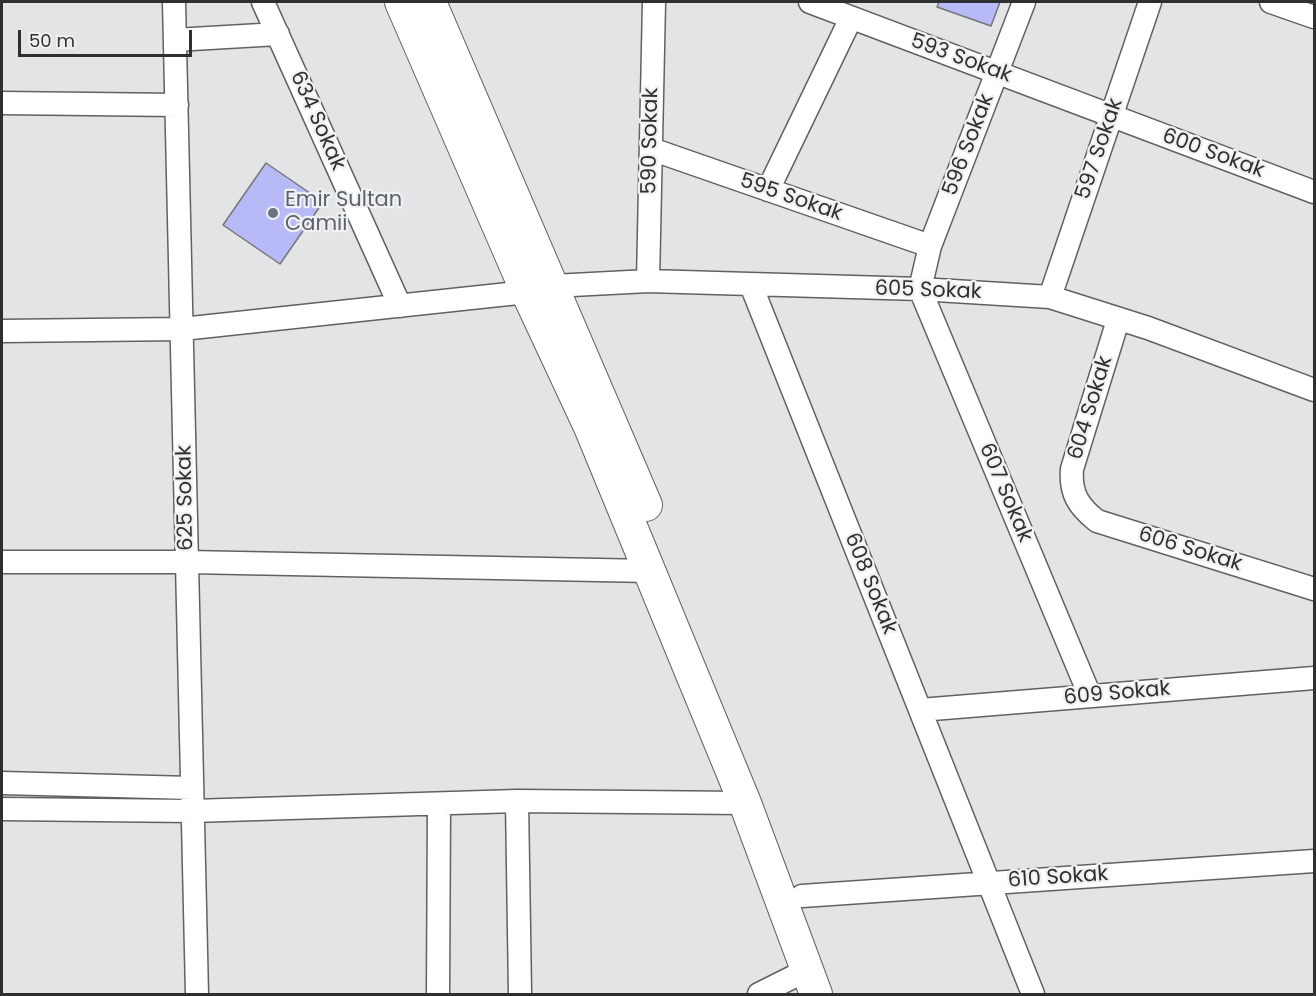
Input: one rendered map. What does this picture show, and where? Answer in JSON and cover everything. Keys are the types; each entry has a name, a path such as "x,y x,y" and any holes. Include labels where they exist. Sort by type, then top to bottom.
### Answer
{"street":[{"name":"625 Sokak","path":"174,2 197,994"},
{"name":"634 Sokak","path":"263,2 399,306"},
{"path":"401,2 540,289 613,422 776,823 838,994"},
{"path":"430,2 591,426 745,803 812,982 759,994"},
{"name":"590 Sokak","path":"648,281 654,2"},
{"name":"593 Sokak","path":"810,2 1112,117"},
{"name":"596 Sokak","path":"920,289 930,246 1024,2"},
{"name":"597 Sokak","path":"1050,297 1150,2"},
{"path":"1271,2 1314,17"},
{"path":"768,190 852,18"},
{"path":"175,40 278,34"},
{"path":"2,103 177,105"},
{"name":"600 Sokak","path":"1112,117 1314,192"},
{"name":"595 Sokak","path":"651,149 930,246"},
{"name":"605 Sokak","path":"2,331 182,329 540,289 648,281 920,289 1050,297 1148,328 1314,390"},
{"name":"608 Sokak","path":"751,285 792,393 1033,994"},
{"name":"607 Sokak","path":"920,289 1090,696"},
{"name":"604 Sokak","path":"1074,496 1071,484 1077,447 1118,320"},
{"name":"606 Sokak","path":"1074,496 1083,509 1097,521 1314,589"},
{"path":"2,562 187,562 650,571"},
{"name":"609 Sokak","path":"920,710 1314,678"},
{"path":"2,783 191,800"},
{"path":"2,809 191,800 439,804 518,801 745,803"},
{"path":"518,801 520,994"},
{"path":"438,994 439,804"},
{"name":"610 Sokak","path":"802,896 1314,861"}],"building":[{"path":"939,2 1000,2 991,26 937,7"},
{"name":"Emir Sultan Camii","path":"266,163 323,202 280,264 223,225"}],"place":[{"name":"Emir Sultan Camii","path":"273,213"}]}
